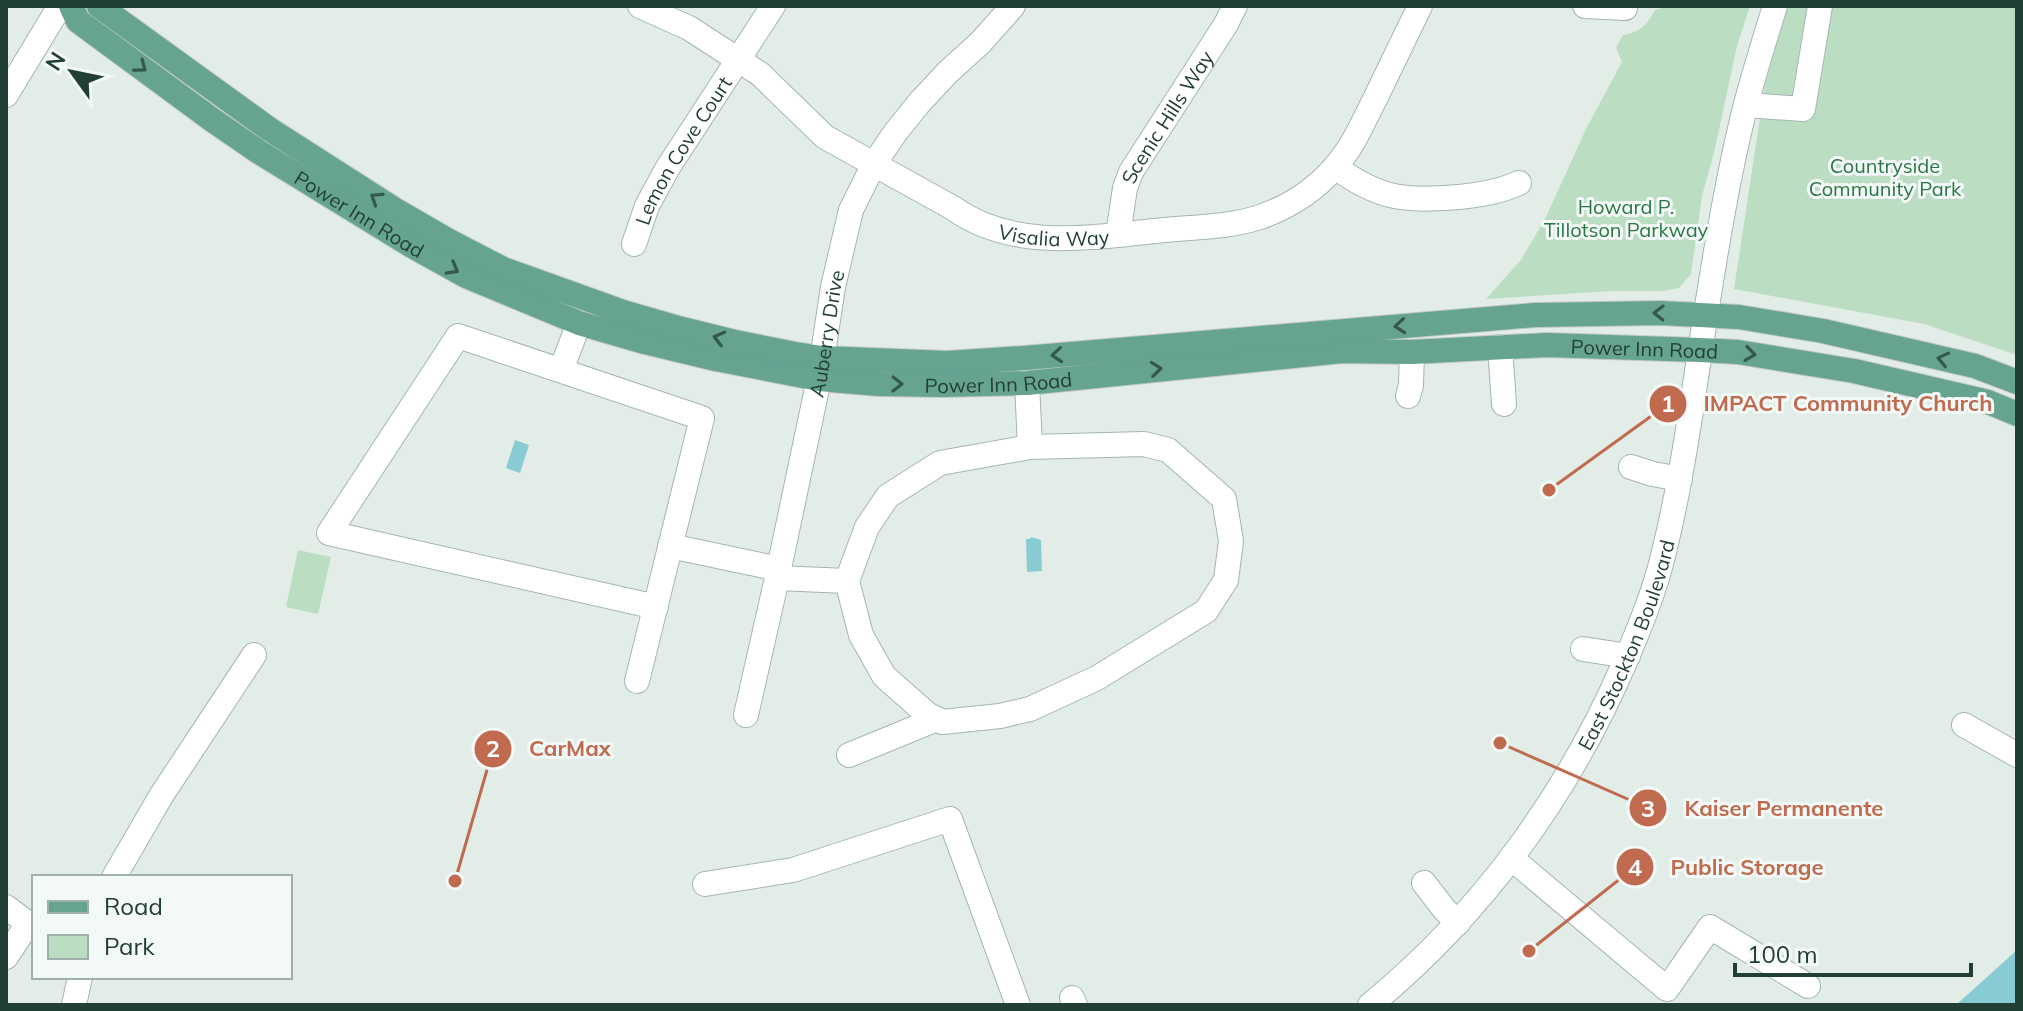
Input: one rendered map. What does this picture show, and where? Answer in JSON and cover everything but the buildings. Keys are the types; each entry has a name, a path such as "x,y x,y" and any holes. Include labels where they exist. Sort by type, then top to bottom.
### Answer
{"main road":[{"name":"Power Inn Road","path":"71,6 78,21 211,119 412,246 466,276 579,323 696,355 820,369 1024,358 1535,315 1706,314 1823,331 1975,366 2017,382"},
{"name":"Power Inn Road","path":"99,6 269,129 397,211 503,269 678,328 879,384 1027,383 1342,351 1599,346 1738,352 1854,371 1988,402 2017,414"}],"street":[{"path":"6,95 60,6"},
{"name":"Visalia Way","path":"640,6 689,28 738,59 773,85 825,137 970,220 1029,237 1070,239 1224,225 1258,217 1305,194 1335,167 1359,130 1420,6"},
{"name":"Lemon Cove Court","path":"634,244 661,178 773,6"},
{"name":"Auberry Drive","path":"746,715 778,574 820,369 833,287 851,210 874,164 895,133 919,103 1013,6"},
{"name":"Scenic Hills Way","path":"1118,235 1125,188 1131,172 1235,6"},
{"path":"1585,6 1625,8"},
{"name":"East Stockton Boulevard","path":"1370,1005 1404,977 1458,923 1511,858 1581,754 1628,656 1663,557 1680,479 1721,225 1746,105 1775,6"},
{"path":"1746,105 1803,109 1820,6"},
{"path":"1335,167 1371,190 1406,199 1482,195 1519,183"},
{"path":"561,370 579,323"},
{"path":"637,681 656,607 702,418 458,336 329,533 656,607"},
{"path":"1500,347 1504,404"},
{"path":"1408,396 1412,352"},
{"path":"1027,383 1030,447"},
{"path":"1144,444 1168,450 1224,499 1231,541 1226,580 1206,611 1071,691 1030,709 1000,716 942,722 927,714 884,676 861,635 847,581 867,527 888,496 940,463 1030,447 1144,444"},
{"path":"1631,467 1680,479"},
{"path":"670,546 778,574 847,581"},
{"path":"1583,649 1628,656"},
{"path":"115,875 161,796 254,655"},
{"path":"849,755 937,719"},
{"path":"1964,725 2017,755"},
{"path":"705,884 793,870 950,819 1018,1005"},
{"path":"1511,858 1667,989 1710,927 1808,986"},
{"path":"1424,883 1458,923"},
{"path":"6,907 27,925 6,957"},
{"path":"74,1005 80,979"}],"green space":[{"name":"Howard P. Tillotson Parkway","path":"1669,6 1750,6 1737,46 1702,196 1691,274 1679,288 1663,291 1486,299 1521,260 1546,217 1586,129 1622,62 1616,48 1623,35 1642,27 1655,10"},
{"name":"Countryside Community Park","path":"1788,6 2017,6 2017,355 1924,324 1734,289 1765,85"},
{"path":"298,550 331,557 318,614 286,607"}],"water":[{"path":"515,440 529,445 520,473 506,468"},
{"path":"1026,539 1041,540 1042,571 1027,572"},
{"path":"2017,950 2017,1005 1956,1005"}],"place":[{"name":"IMPACT Community Church","path":"1549,490"},
{"name":"Kaiser Permanente","path":"1500,743"},
{"name":"CarMax","path":"455,881"},
{"name":"Public Storage","path":"1529,951"}]}
